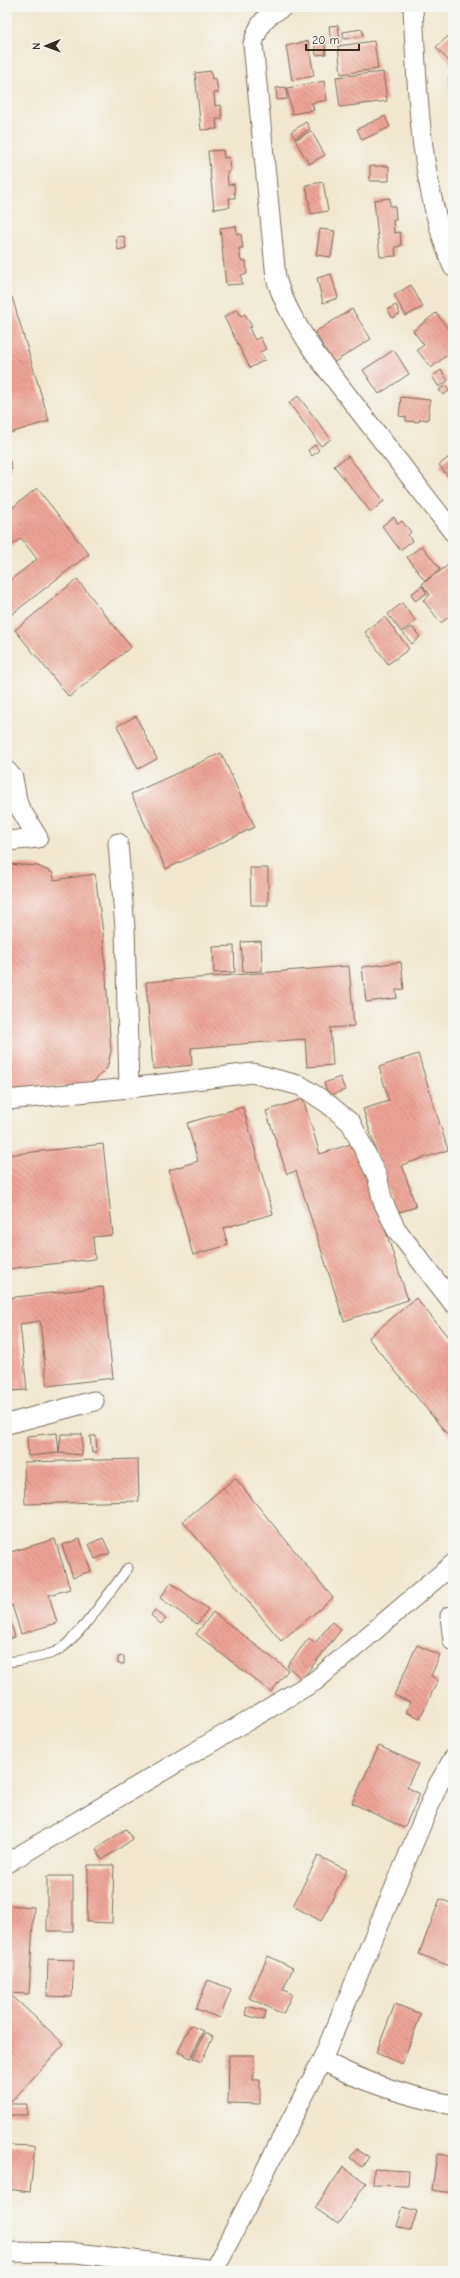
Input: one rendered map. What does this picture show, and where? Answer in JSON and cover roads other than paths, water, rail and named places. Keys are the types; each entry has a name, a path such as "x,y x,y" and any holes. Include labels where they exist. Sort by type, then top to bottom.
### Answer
{"street":[{"path":"283,7 271,14 259,25 253,44 276,278 281,294 302,333 316,354 453,532"},
{"path":"413,7 418,97 430,188 442,240 453,267"},
{"path":"7,771 13,778 18,805 38,838 7,841"},
{"path":"118,843 125,928 129,1088"},
{"path":"7,1100 129,1088 252,1073 301,1086 327,1103 351,1123 377,1176 383,1202 396,1228 453,1303"},
{"path":"7,1424 94,1401"},
{"path":"7,1863 315,1681 453,1564"},
{"path":"450,1616 453,1641"},
{"path":"7,2252 77,2253 215,2270 322,2060 435,1792 453,1759"},
{"path":"322,2060 341,2072 388,2089 453,2104"}],"lane":[{"path":"7,1662 31,1659 57,1652 80,1632 128,1568"}]}
